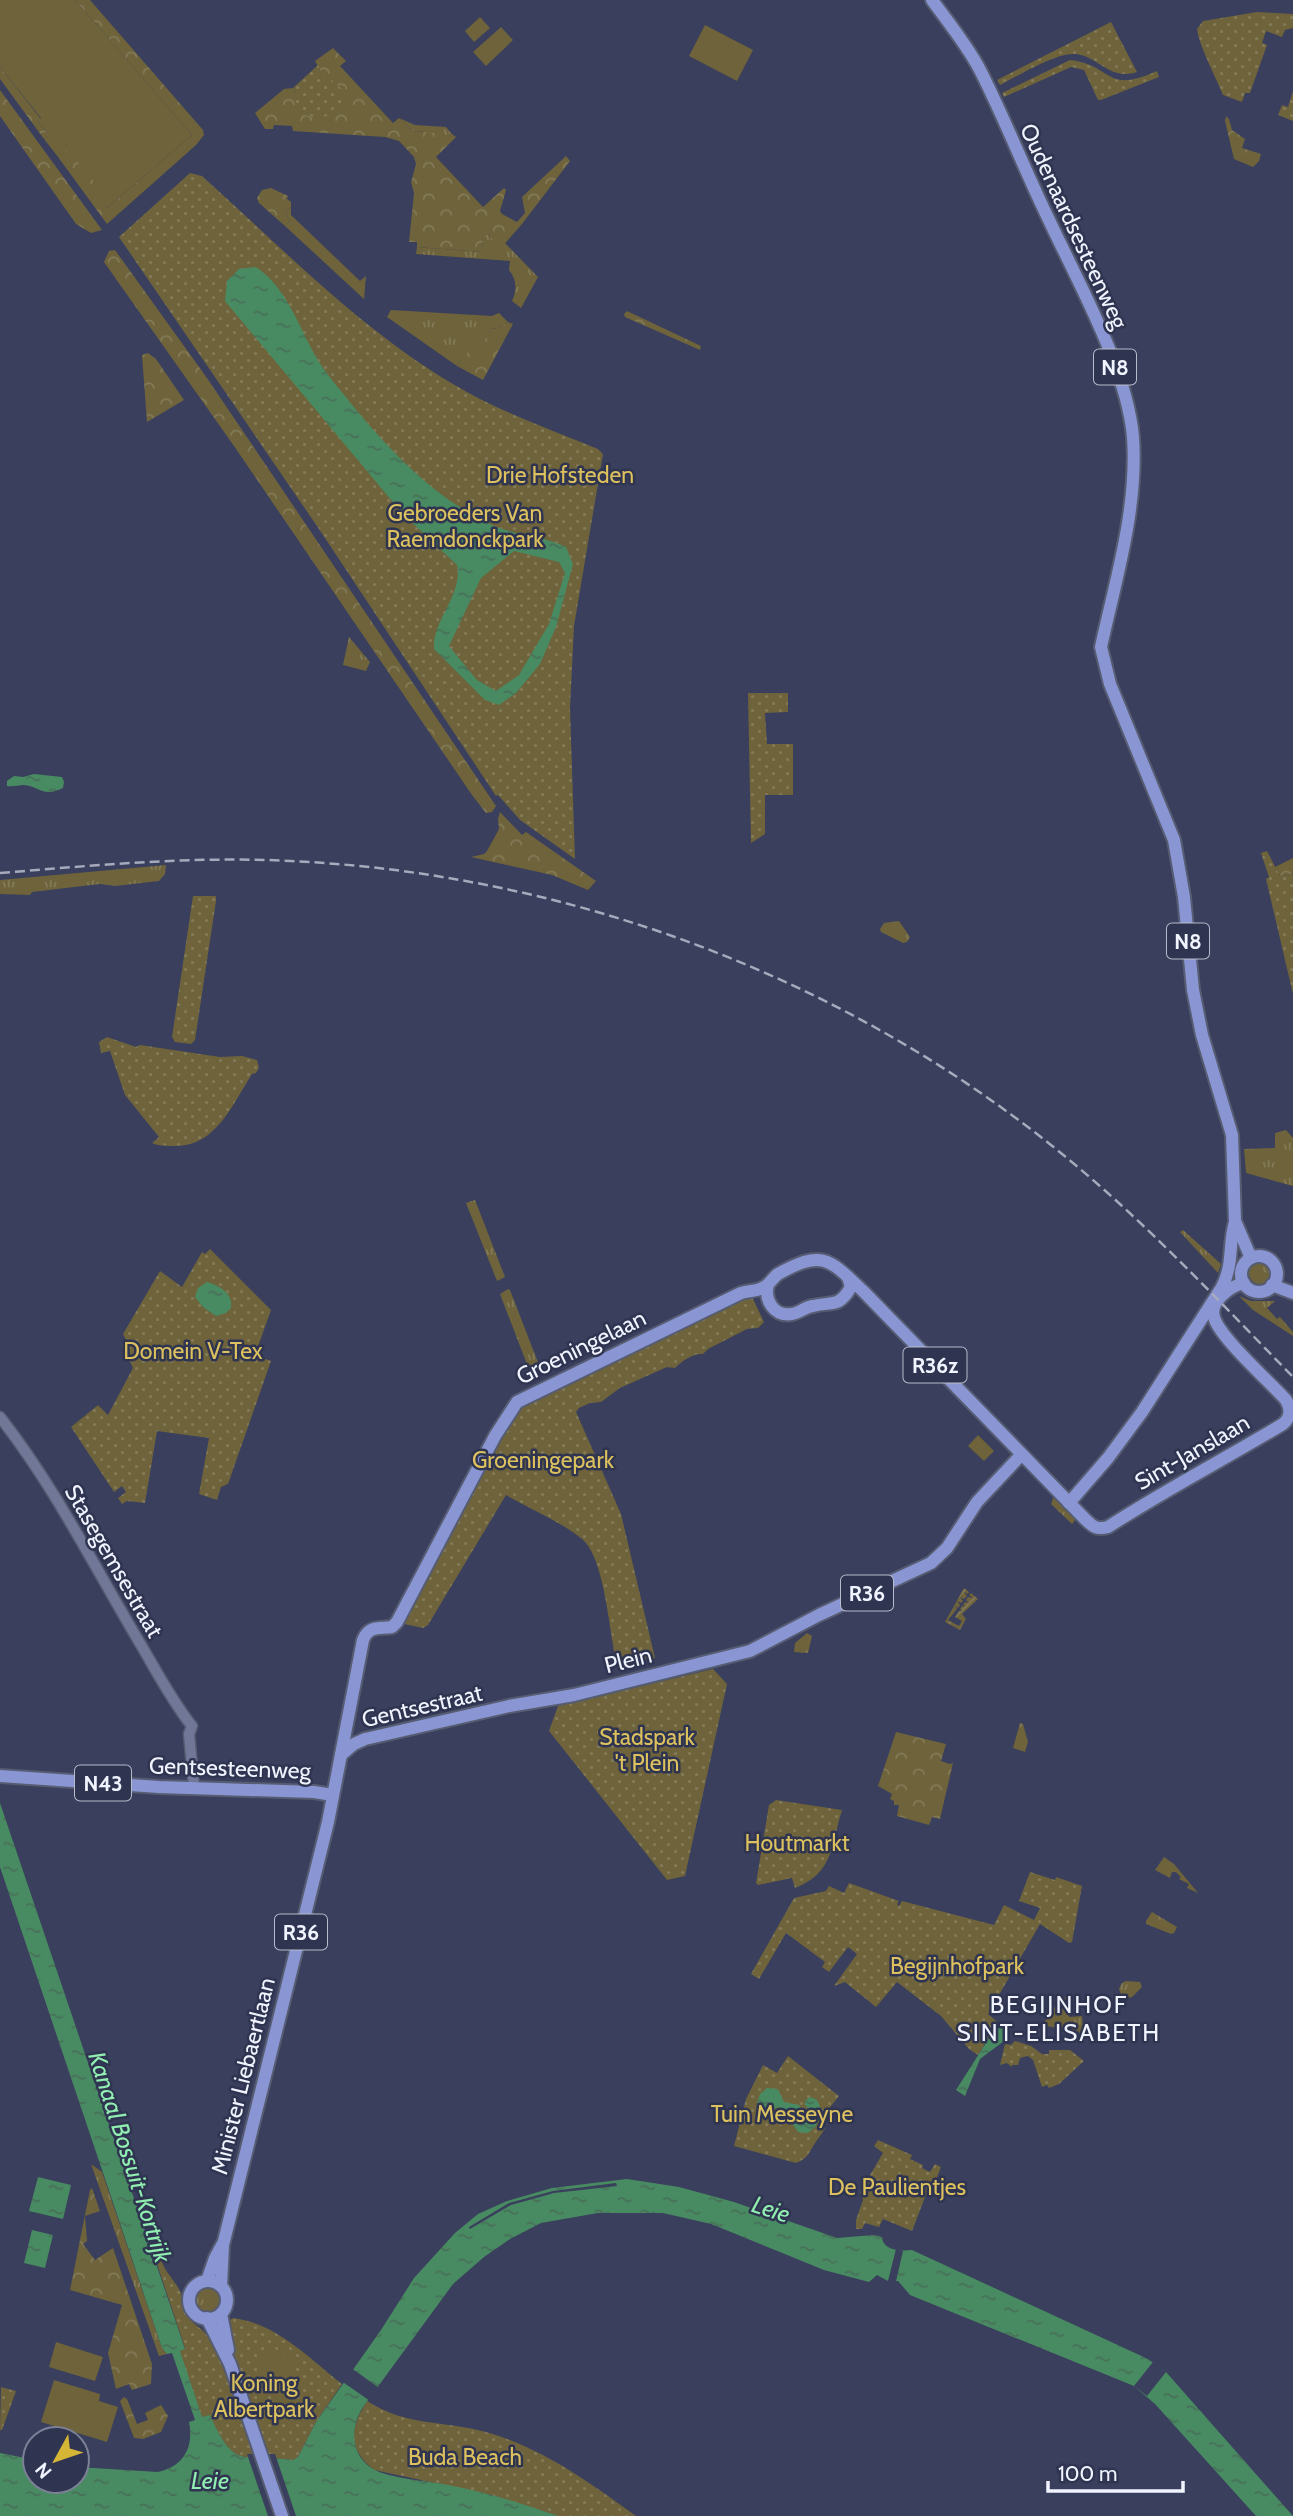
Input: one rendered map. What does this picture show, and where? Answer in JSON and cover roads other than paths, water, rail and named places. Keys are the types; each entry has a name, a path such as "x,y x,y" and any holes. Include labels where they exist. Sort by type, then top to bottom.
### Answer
{"main road":[{"name":"Oudenaardsesteenweg","path":"932,0 980,70 1087,301 1112,359 1128,407 1133,437 1134,484 1101,647 1108,678 1174,840 1200,1023 1231,1135 1235,1221"},
{"name":"N8","path":"1235,1221 1251,1258"},
{"name":"N8","path":"1222,1287 1231,1265 1231,1234 1235,1221"},
{"path":"1261,1256 1269,1259 1275,1266 1275,1281 1266,1290 1250,1289 1243,1279 1244,1264 1251,1258 1261,1256"},
{"name":"Groeningelaan","path":"341,1755 363,1640 367,1632 375,1628 392,1628 495,1436 517,1402 741,1293 760,1289 778,1275 806,1262 821,1259 832,1263 847,1277"},
{"path":"768,1285 766,1295 769,1303 781,1313 793,1314 814,1305 826,1306 838,1302 849,1291 851,1285 847,1277"},
{"name":"R36z","path":"847,1277 1021,1455"},
{"path":"1021,1455 1069,1503 1122,1440 1222,1287 1243,1279"},
{"path":"1223,1334 1214,1317 1214,1309 1227,1290 1243,1279"},
{"path":"1275,1281 1293,1287"},
{"path":"1275,1281 1293,1293"},
{"path":"1174,1361 1191,1347 1206,1328 1212,1327 1223,1334 1286,1400 1292,1410"},
{"name":"Sint-Janslaan","path":"1069,1503 1094,1527 1108,1527 1211,1463 1283,1424 1292,1410"},
{"name":"Plein","path":"516,1705 574,1695 750,1651 819,1615 925,1566 942,1553 967,1514 996,1479 1021,1455"},
{"name":"Gentsestraat","path":"341,1755 365,1739 516,1705"},
{"name":"R36","path":"333,1794 341,1755"},
{"name":"Gentsesteenweg","path":"0,1776 159,1787 333,1794"},
{"name":"Minister Liebaertlaan","path":"221,2286 222,2245 333,1794"},
{"name":"Minister Liebaertlaan","path":"207,2281 222,2245"},
{"path":"207,2281 221,2286"},
{"name":"R36","path":"207,2281 196,2286 190,2297 192,2310 207,2319 230,2364"},
{"name":"R36","path":"221,2286 226,2292 227,2301 221,2314 230,2364 282,2516"},
{"path":"207,2319 221,2314"}],"street":[{"name":"Stasegemsestraat","path":"0,1417 38,1468 146,1654 192,1726 190,1734 194,1787"}],"water":[{"path":"256,267 278,288 330,378 383,440 415,472 451,501 490,524 566,547 573,564 556,627 540,664 516,693 499,705 485,700 434,649 438,628 456,587 457,565 402,513 225,301 227,281 239,269","holes":["514,551 559,562 565,573 549,624 519,675 496,691 477,680 449,646 481,578"]},
{"path":"34,774 62,777 63,788 51,792 24,785 7,786 7,781 14,776"},
{"path":"207,1282 228,1294 231,1308 226,1313 216,1316 195,1297 198,1288"},
{"name":"Leie","path":"0,1803 185,2349 180,2351 202,2417 210,2415 226,2445 233,2452 250,2457 293,2460 298,2457 316,2422 414,2278 455,2233 478,2214 507,2201 552,2188 627,2179 679,2187 734,2202 837,2238 874,2235 882,2237 889,2248 912,2250 1148,2359 1166,2372 1293,2516 1256,2516 1155,2404 1134,2386 910,2295 898,2281 888,2281 877,2275 869,2282 824,2270 711,2224 663,2213 598,2213 541,2223 510,2239 484,2257 453,2284 363,2407 354,2432 356,2449 360,2456 365,2463 380,2472 480,2492 558,2516 0,2516 0,2453 21,2457 21,2495 91,2495 91,2468 158,2472 175,2465 188,2447 189,2422 195,2420 172,2353 167,2354 162,2348 0,1867"},
{"path":"998,2024 1006,2031 1004,2041 980,2059 965,2096 956,2090"},
{"path":"767,2088 778,2089 784,2102 799,2105 809,2117 812,2112 805,2105 805,2101 810,2097 817,2100 822,2111 816,2126 808,2133 798,2132 786,2113 777,2107 767,2115 764,2114 757,2103 760,2094"},
{"path":"38,2177 71,2185 63,2219 29,2211"},
{"path":"32,2230 53,2235 45,2268 24,2263"}],"railway":[{"path":"0,873 146,862 218,860 291,861 394,870 496,887 596,911 694,944 789,983 880,1030 968,1084 1051,1145 1115,1200 1176,1257 1293,1377"}],"district":[{"name":"BEGIJNHOF SINT-ELISABETH","path":"1059,2018"}],"park label":[{"name":"Drie Hofsteden","path":"560,475"},
{"name":"Gebroeders Van Raemdonckpark","path":"465,526"},
{"name":"Domein V-Tex","path":"193,1351"},
{"name":"Groeningepark","path":"543,1460"},
{"name":"Stadspark 't Plein","path":"647,1750"},
{"name":"Houtmarkt","path":"797,1843"},
{"name":"Begijnhofpark","path":"957,1966"},
{"name":"Tuin Messeyne","path":"782,2114"},
{"name":"De Paulientjes","path":"897,2187"},
{"name":"Koning Albertpark","path":"264,2396"},
{"name":"Buda Beach","path":"465,2457"}],"water label":[{"name":"Kanaal Bossuit-Kortrijk","path":"130,2157"}]}
